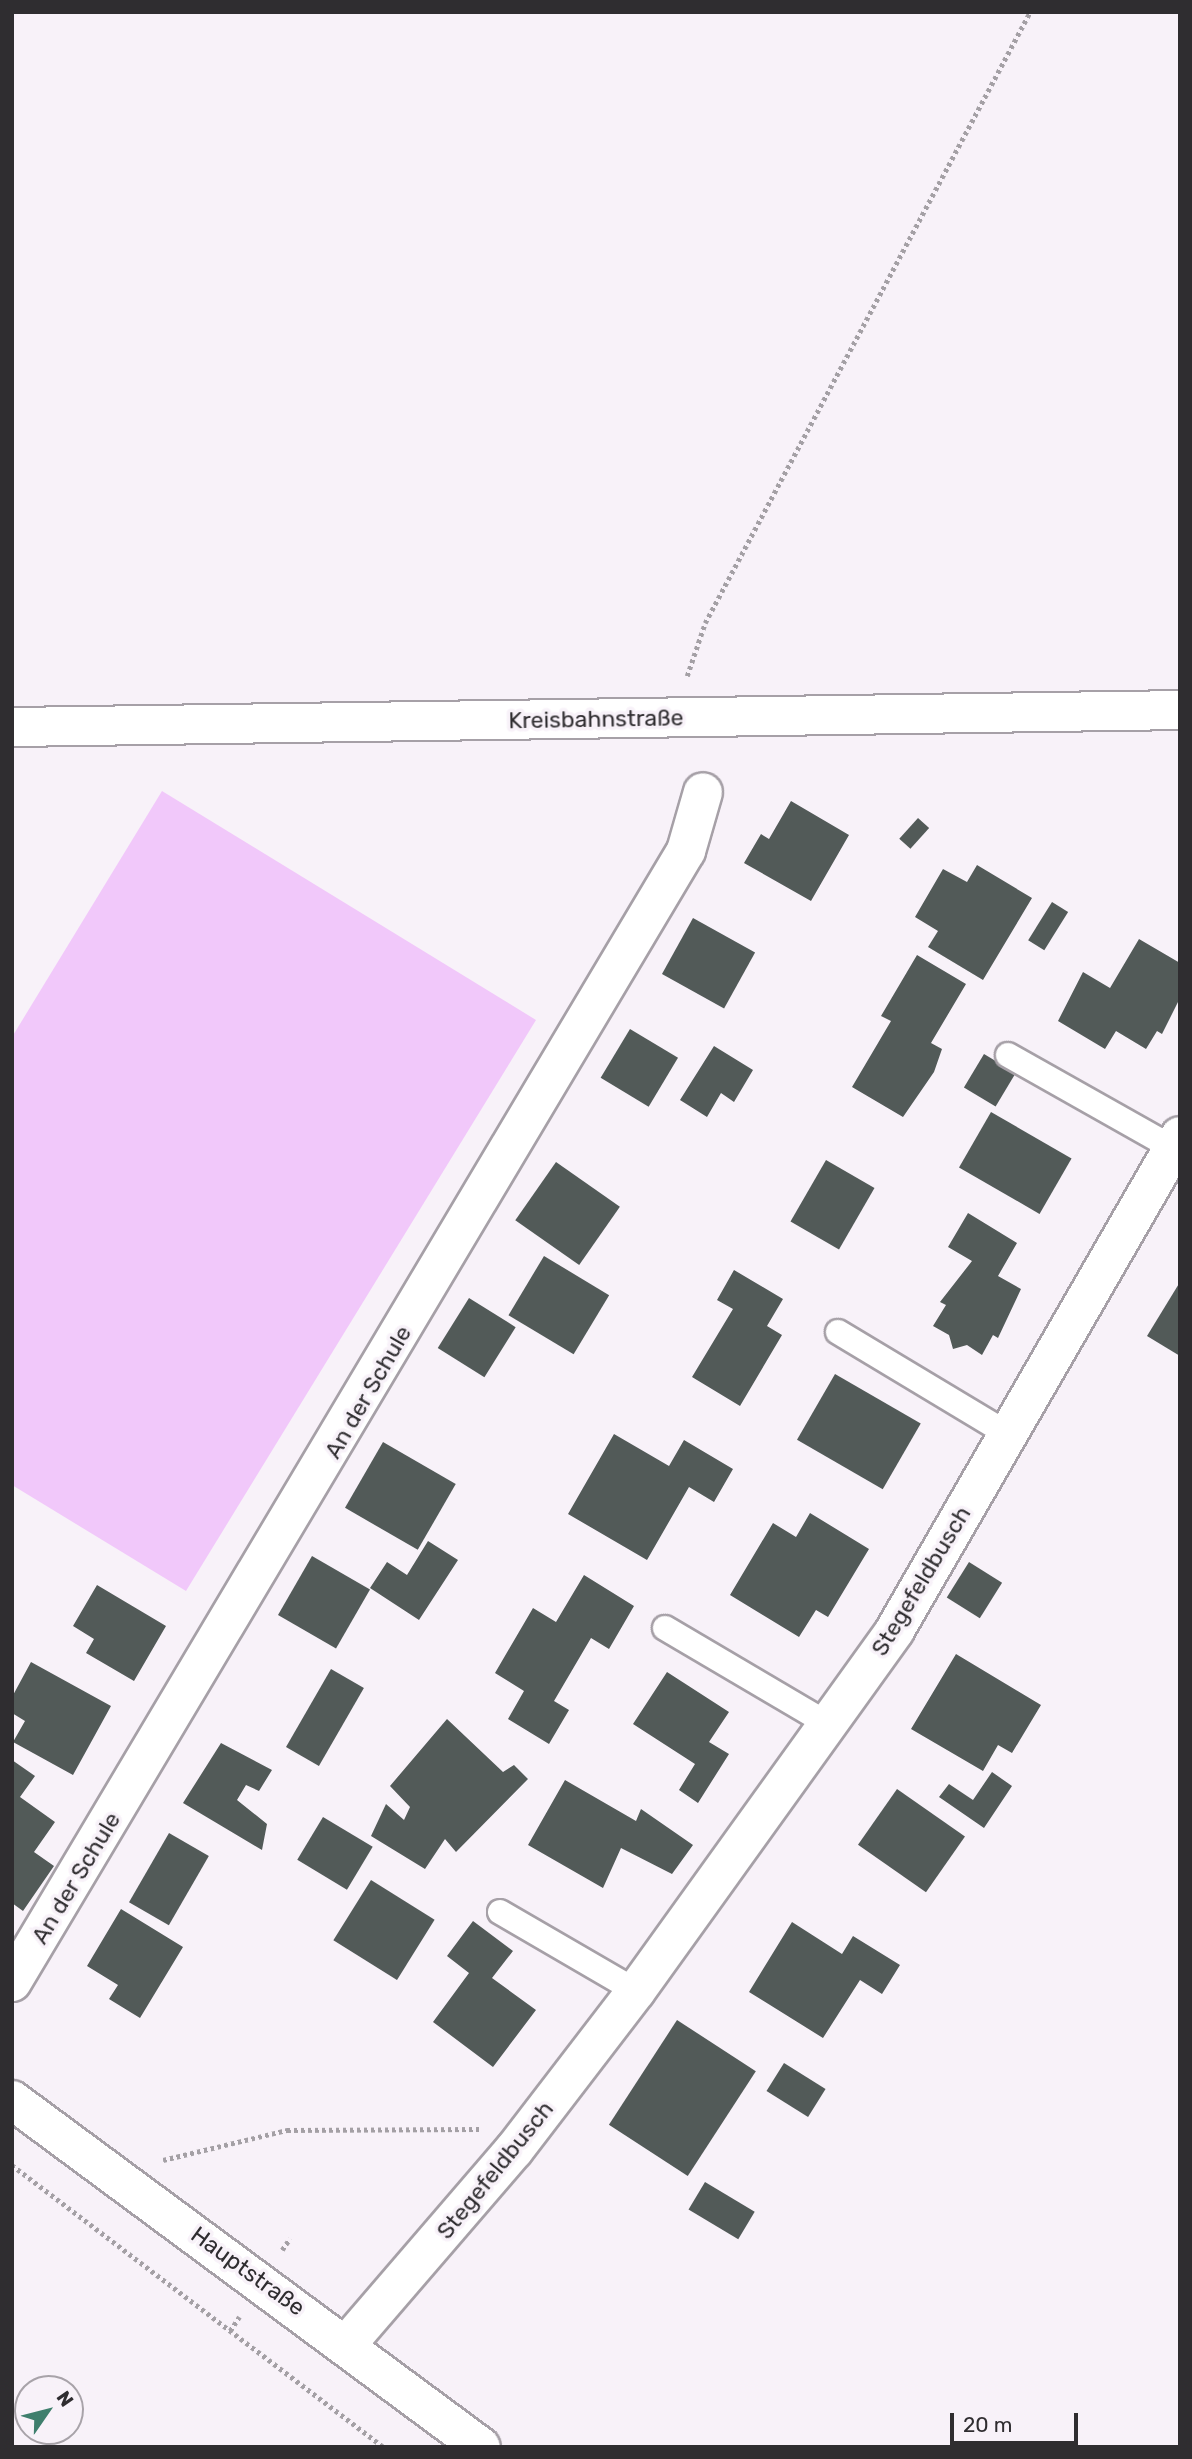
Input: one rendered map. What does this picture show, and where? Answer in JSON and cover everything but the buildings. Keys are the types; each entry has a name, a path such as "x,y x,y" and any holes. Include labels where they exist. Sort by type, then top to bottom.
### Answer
{"street":[{"name":"Kreisbahnstraße","path":"12,727 1180,710"},
{"name":"An der Schule","path":"12,1982 686,851 704,792"},
{"name":"Stegefeldbusch","path":"347,2344 514,2150 636,1991 895,1630 1176,1142"},
{"name":"Hauptstraße","path":"12,2100 347,2344 481,2447"}],"lane":[{"name":"Stegefeldbusch","path":"1008,1055 1176,1142"},
{"path":"838,1332 1008,1434"},
{"path":"665,1628 828,1724"},
{"path":"500,1912 636,1991"}],"path":[{"path":"684,718 689,660 705,623 1030,12"},
{"path":"127,2183 166,2158 287,2130 472,2125 514,2150"},
{"path":"12,2165 384,2447"}],"shaded area":[{"path":"162,791 536,1020 186,1591 12,1485 12,1037"}]}
